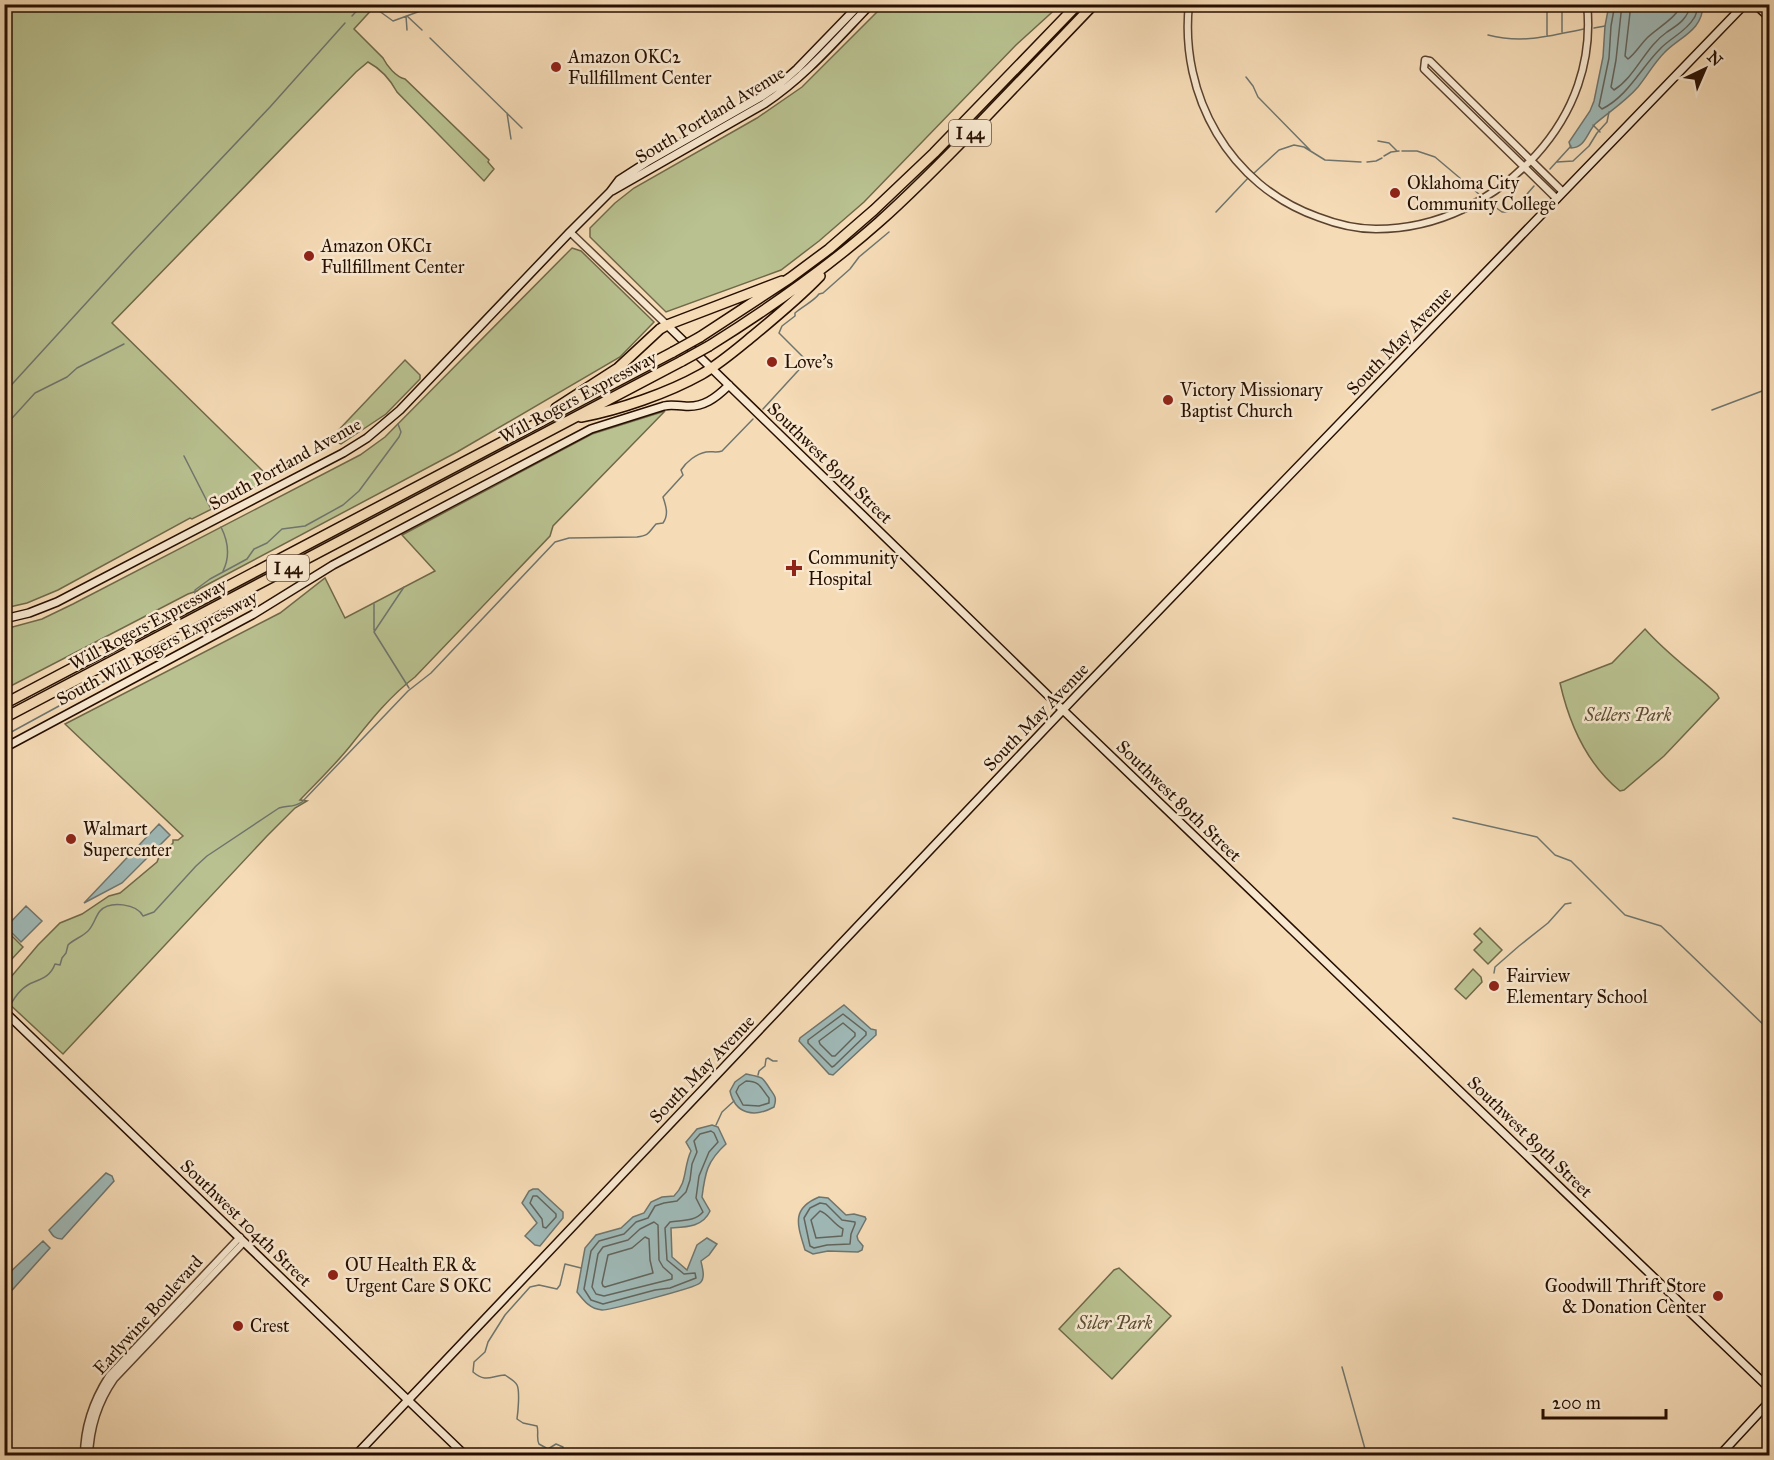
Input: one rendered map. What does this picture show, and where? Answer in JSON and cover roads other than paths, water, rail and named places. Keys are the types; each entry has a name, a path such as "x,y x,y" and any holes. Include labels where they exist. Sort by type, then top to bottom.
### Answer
{"highway":[{"name":"Will Rogers Expressway","path":"4,704 700,337 790,278 829,249 904,183 1078,4"},
{"name":"Will Rogers Expressway","path":"4,718 682,361 772,305 840,254 910,193 1094,4"},
{"path":"571,419 596,414 665,392 711,368 805,292 840,254"},
{"path":"522,432 618,368 666,325 790,278"}],"main road":[{"name":"South Portland Avenue","path":"4,619 29,613 57,602 334,458 367,438 400,410 619,180 780,84 860,4"},
{"name":"South Portland Avenue","path":"610,192 782,92 803,74 871,4"},
{"name":"South May Avenue","path":"355,1455 1063,710 1745,4"},
{"path":"1755,4 1770,18"},
{"name":"Southwest 89th Street","path":"666,325 1770,1389"},
{"name":"South Will Rogers Expressway","path":"4,748 252,615 333,566 591,429 664,406 703,404 729,386"},
{"name":"Southwest 104th Street","path":"4,1011 466,1455"},
{"path":"1719,1455 1770,1401"}],"street":[{"path":"1189,4 1187,28 1189,58 1196,89 1209,121 1242,168 1259,184 1292,206 1347,226 1376,229 1410,226 1437,220 1474,204 1499,189 1531,160 1555,132 1578,88 1587,51 1587,4"},
{"path":"1557,199 1424,69 1425,60 1430,61 1563,192"},
{"path":"1533,176 1540,168"},
{"name":"Southwest 89th Street","path":"570,232 666,325"},
{"name":"Earlywine Boulevard","path":"84,1455 89,1417 95,1400 109,1376 242,1240"},
{"name":"Earlywine Boulevard","path":"89,1455 94,1420 102,1398 110,1385 242,1240"}],"water":[{"path":"1703,4 1702,13 1695,27 1664,53 1623,102 1595,124 1580,146 1571,148 1569,142 1594,101 1603,57 1609,5"},
{"path":"159,824 170,835 122,883 84,903"},
{"path":"26,906 42,921 21,942 6,927"},
{"path":"844,1005 871,1029 876,1030 876,1035 833,1075 829,1074 799,1041"},
{"path":"746,1074 763,1079 775,1097 774,1107 753,1113 746,1112 736,1105 730,1091 735,1082"},
{"path":"712,1125 718,1127 726,1144 711,1162 706,1174 702,1197 710,1211 699,1223 671,1228 672,1257 687,1270 697,1245 707,1238 717,1244 701,1261 702,1281 695,1286 620,1306 602,1310 591,1306 577,1292 585,1248 596,1235 621,1228 633,1217 644,1213 651,1202 662,1197 674,1196 683,1180 691,1151 686,1142 697,1129"},
{"path":"106,1173 112,1176 114,1181 62,1239 54,1237 49,1230"},
{"path":"538,1189 563,1212 563,1218 540,1246 535,1245 525,1236 537,1223 522,1203 529,1191"},
{"path":"819,1197 828,1198 846,1215 854,1214 865,1217 857,1236 863,1246 862,1250 813,1254 805,1250 798,1219 804,1207"},
{"path":"43,1241 50,1248 5,1298 5,1277"}],"waterway":[{"path":"352,16 363,4"},
{"path":"375,8 393,21 434,6"},
{"path":"1547,12 1547,35"},
{"path":"1562,12 1562,32"},
{"path":"406,16 407,30"},
{"path":"407,16 422,30"},
{"path":"4,393 345,23"},
{"path":"1594,28 1605,26"},
{"path":"1488,35 1525,39 1584,29"},
{"path":"430,38 522,128"},
{"path":"1246,77 1258,97 1310,150"},
{"path":"1557,162 1573,161 1589,146 1607,122 1609,112"},
{"path":"507,113 511,139"},
{"path":"1593,125 1600,132"},
{"path":"1378,141 1389,143 1397,151"},
{"path":"1253,174 1279,150 1294,145 1304,147 1325,160 1361,162"},
{"path":"1550,169 1571,146"},
{"path":"1384,156 1399,151"},
{"path":"1402,151 1417,151 1435,157 1480,195"},
{"path":"1367,162 1382,158"},
{"path":"1216,212 1249,177"},
{"path":"1488,202 1502,212 1506,212 1514,209 1534,186"},
{"path":"763,409 807,361 779,333 782,326 795,316 798,310 823,293 850,269 859,257 889,232"},
{"path":"4,427 35,393 124,344"},
{"path":"1712,410 1770,388"},
{"path":"10,1006 23,989 47,976 55,964 60,965 68,945 88,931 98,913 104,908 110,905 129,906 143,916 154,912 207,856 279,808 302,802 408,691 431,673 555,542 569,538 637,537 647,534 656,524 663,523 665,520 666,510 663,497 683,475 681,470 686,464 702,453 722,451 753,419"},
{"path":"195,594 195,590 247,559 254,549 267,543 282,529 305,526 343,505 359,491 399,437 401,432 398,424"},
{"path":"184,456 211,509"},
{"path":"221,527 227,549 227,560 223,571"},
{"path":"404,587 374,632 409,688"},
{"path":"374,604 374,630"},
{"path":"4,736 208,627 208,620"},
{"path":"1453,818 1537,837 1555,855 1571,861 1625,915 1661,926 1770,1031"},
{"path":"1494,973 1495,967 1548,923 1565,904 1571,903"},
{"path":"758,1075 765,1066 766,1059 777,1061"},
{"path":"716,1125 722,1112 734,1101"},
{"path":"562,1456 563,1447 556,1444 548,1449 539,1444 537,1426 517,1419 518,1392 515,1382 505,1375 482,1377 473,1372 474,1362 485,1352 488,1342 505,1315 530,1287 539,1285 557,1289 565,1264 581,1268"},
{"path":"1342,1367 1367,1456"}],"place":[{"name":"Amazon OKC2 Fullfillment Center","path":"556,67"},
{"name":"Oklahoma City Community College","path":"1395,193"},
{"name":"Amazon OKC1 Fullfillment Center","path":"309,256"},
{"name":"Love's","path":"772,362"},
{"name":"Victory Missionary Baptist Church","path":"1168,400"},
{"name":"Community Hospital","path":"794,568"},
{"name":"Walmart Supercenter","path":"71,839"},
{"name":"Fairview Elementary School","path":"1494,986"},
{"name":"OU Health ER & Urgent Care S OKC","path":"333,1275"},
{"name":"Goodwill Thrift Store & Donation Center","path":"1718,1296"},
{"name":"Crest","path":"238,1326"}],"park label":[{"name":"Sellers Park","path":"1628,715"},
{"name":"Siler Park","path":"1115,1323"}]}
